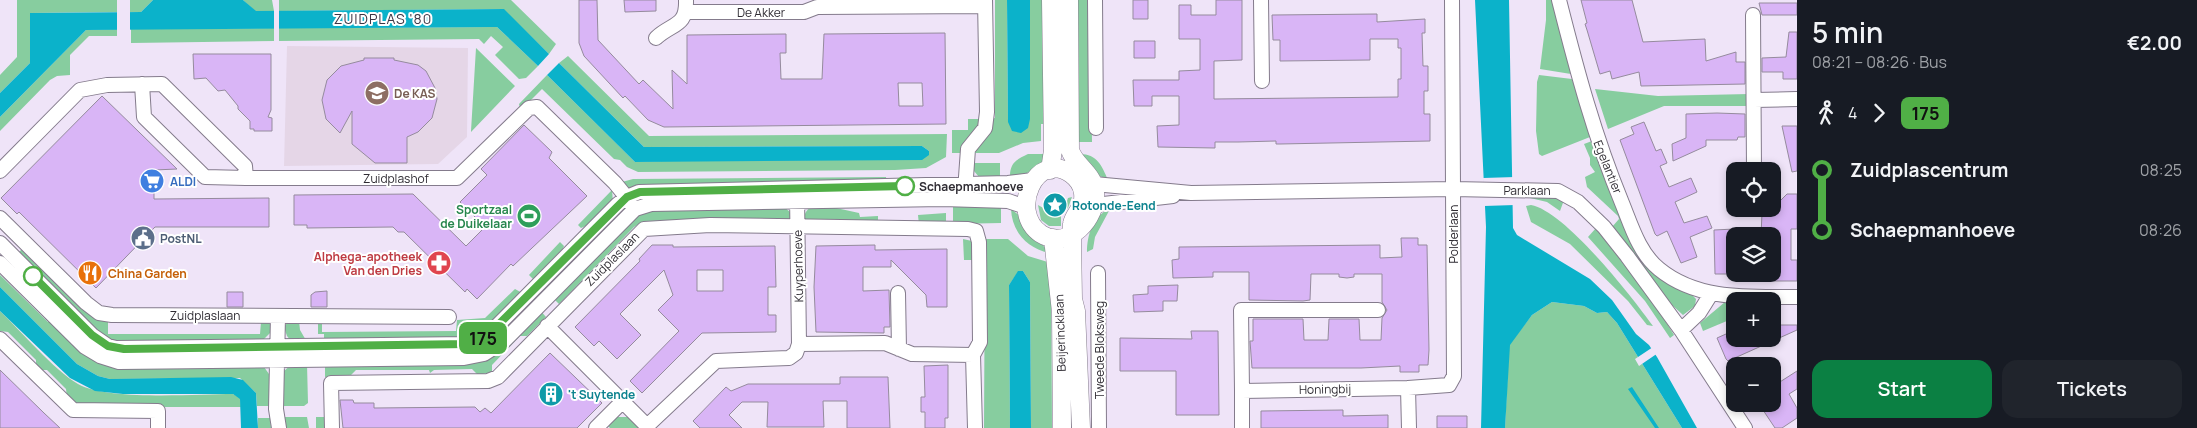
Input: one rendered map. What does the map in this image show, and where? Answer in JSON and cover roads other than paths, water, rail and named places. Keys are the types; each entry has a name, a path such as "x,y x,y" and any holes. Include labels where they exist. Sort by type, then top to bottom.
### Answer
{"main road":[{"path":"1050,170 1053,150 1051,0"},
{"path":"1069,0 1070,150 1075,161 1088,174 1082,204 1072,222 1077,230"},
{"path":"1050,170 1067,172 1087,184 1094,205 1090,217 1077,230 1053,238 1042,235 1034,228 1028,218 1026,206 1027,193 1033,180 1040,173 1050,170"},
{"name":"Beijerincklaan","path":"1077,230 1073,299 1076,311 1081,428"},
{"name":"Beijerincklaan","path":"1053,238 1061,312 1062,428"}],"street":[{"path":"1095,0 1096,128"},
{"path":"1261,0 1262,81"},
{"name":"Polderlaan","path":"1408,388 1450,385 1454,376 1452,0"},
{"name":"Egelantier","path":"1559,0 1596,137 1640,245 1649,259 1676,279 1711,294 1797,297"},
{"name":"De Akker","path":"656,38 667,28 673,27 683,20 687,6 804,12 816,7 984,3 986,112 984,128 968,149 964,200"},
{"path":"1753,16 1754,162"},
{"name":"Zuidplashof","path":"142,84 144,117 205,177 457,178 529,108 537,107 631,203"},
{"path":"0,171 80,90 107,85 162,84 245,166 246,178"},
{"path":"1754,100 1797,100"},
{"path":"0,263 86,347 100,356 119,362 468,344 479,341 496,327 631,203 640,192 1008,183 1033,180"},
{"name":"Parklaan","path":"1087,184 1190,193 1453,189 1558,191 1578,202 1604,227 1681,330 1745,428"},
{"name":"Kuyperhoeve","path":"797,188 799,344"},
{"name":"Parklaan","path":"1094,205 1190,193"},
{"path":"631,203 964,200 1008,201 1026,206"},
{"name":"Zuidplaslaan","path":"0,218 86,303 99,313 112,315 449,317"},
{"name":"Zuidplaslaan","path":"332,428 331,383 488,381 498,377 644,228 710,225 968,229 976,231 979,242 980,342 973,355"},
{"path":"0,243 92,335 108,346 124,349 278,353"},
{"name":"Tweede Bloksweg","path":"1098,273 1099,428"},
{"path":"898,293 899,349"},
{"path":"1681,330 1699,313 1711,294"},
{"path":"1242,428 1241,310 1378,310"},
{"path":"278,316 276,409 279,428"},
{"path":"547,326 648,427 716,361 789,358 796,353 799,344 885,343 912,354 973,355 975,428"},
{"path":"0,339 73,410 158,411 158,428"},
{"path":"1408,388 1409,428"},
{"name":"Honingbij","path":"1242,391 1408,388"},
{"path":"596,428 622,402"}],"water":[{"path":"153,0 243,0 256,11 504,9 549,54 538,66 497,27 86,30 0,117 0,93 30,63 30,13 141,12"},
{"path":"1007,0 1030,0 1030,119 1028,128 1021,133 1012,131 1008,122"},
{"path":"1475,0 1509,0 1513,228 1517,235 1590,279 1612,300 1636,334 1649,345 1657,357 1697,428 1682,428 1617,323 1607,312 1597,313 1584,306 1552,302 1532,315 1510,345 1505,428 1481,428 1486,227"},
{"path":"559,63 644,147 922,146 929,151 929,155 922,160 635,162 547,75"},
{"path":"1018,271 1023,271 1030,282 1031,428 1010,428 1009,285"},
{"path":"0,287 77,364 98,376 110,379 231,377 243,380 256,393 258,428 241,428 240,399 233,394 123,394 95,391 70,378 0,311"},
{"path":"1632,387 1659,428 1655,428 1628,389"}],"place":[{"name":"De KAS","path":"377,93"},
{"name":"ALDI","path":"152,181"},
{"name":"Schaepmanhoeve","path":"905,186"},
{"name":"Rotonde-Eend","path":"1055,205"},
{"name":"Sportzaal de Duikelaar","path":"529,216"},
{"name":"PostNL","path":"143,238"},
{"name":"Alphega-apotheek Van den Dries","path":"439,263"},
{"name":"China Garden","path":"90,273"},
{"name":"'t Suytende","path":"551,394"}],"district":[{"name":"ZUIDPLAS '80","path":"383,18"}]}
